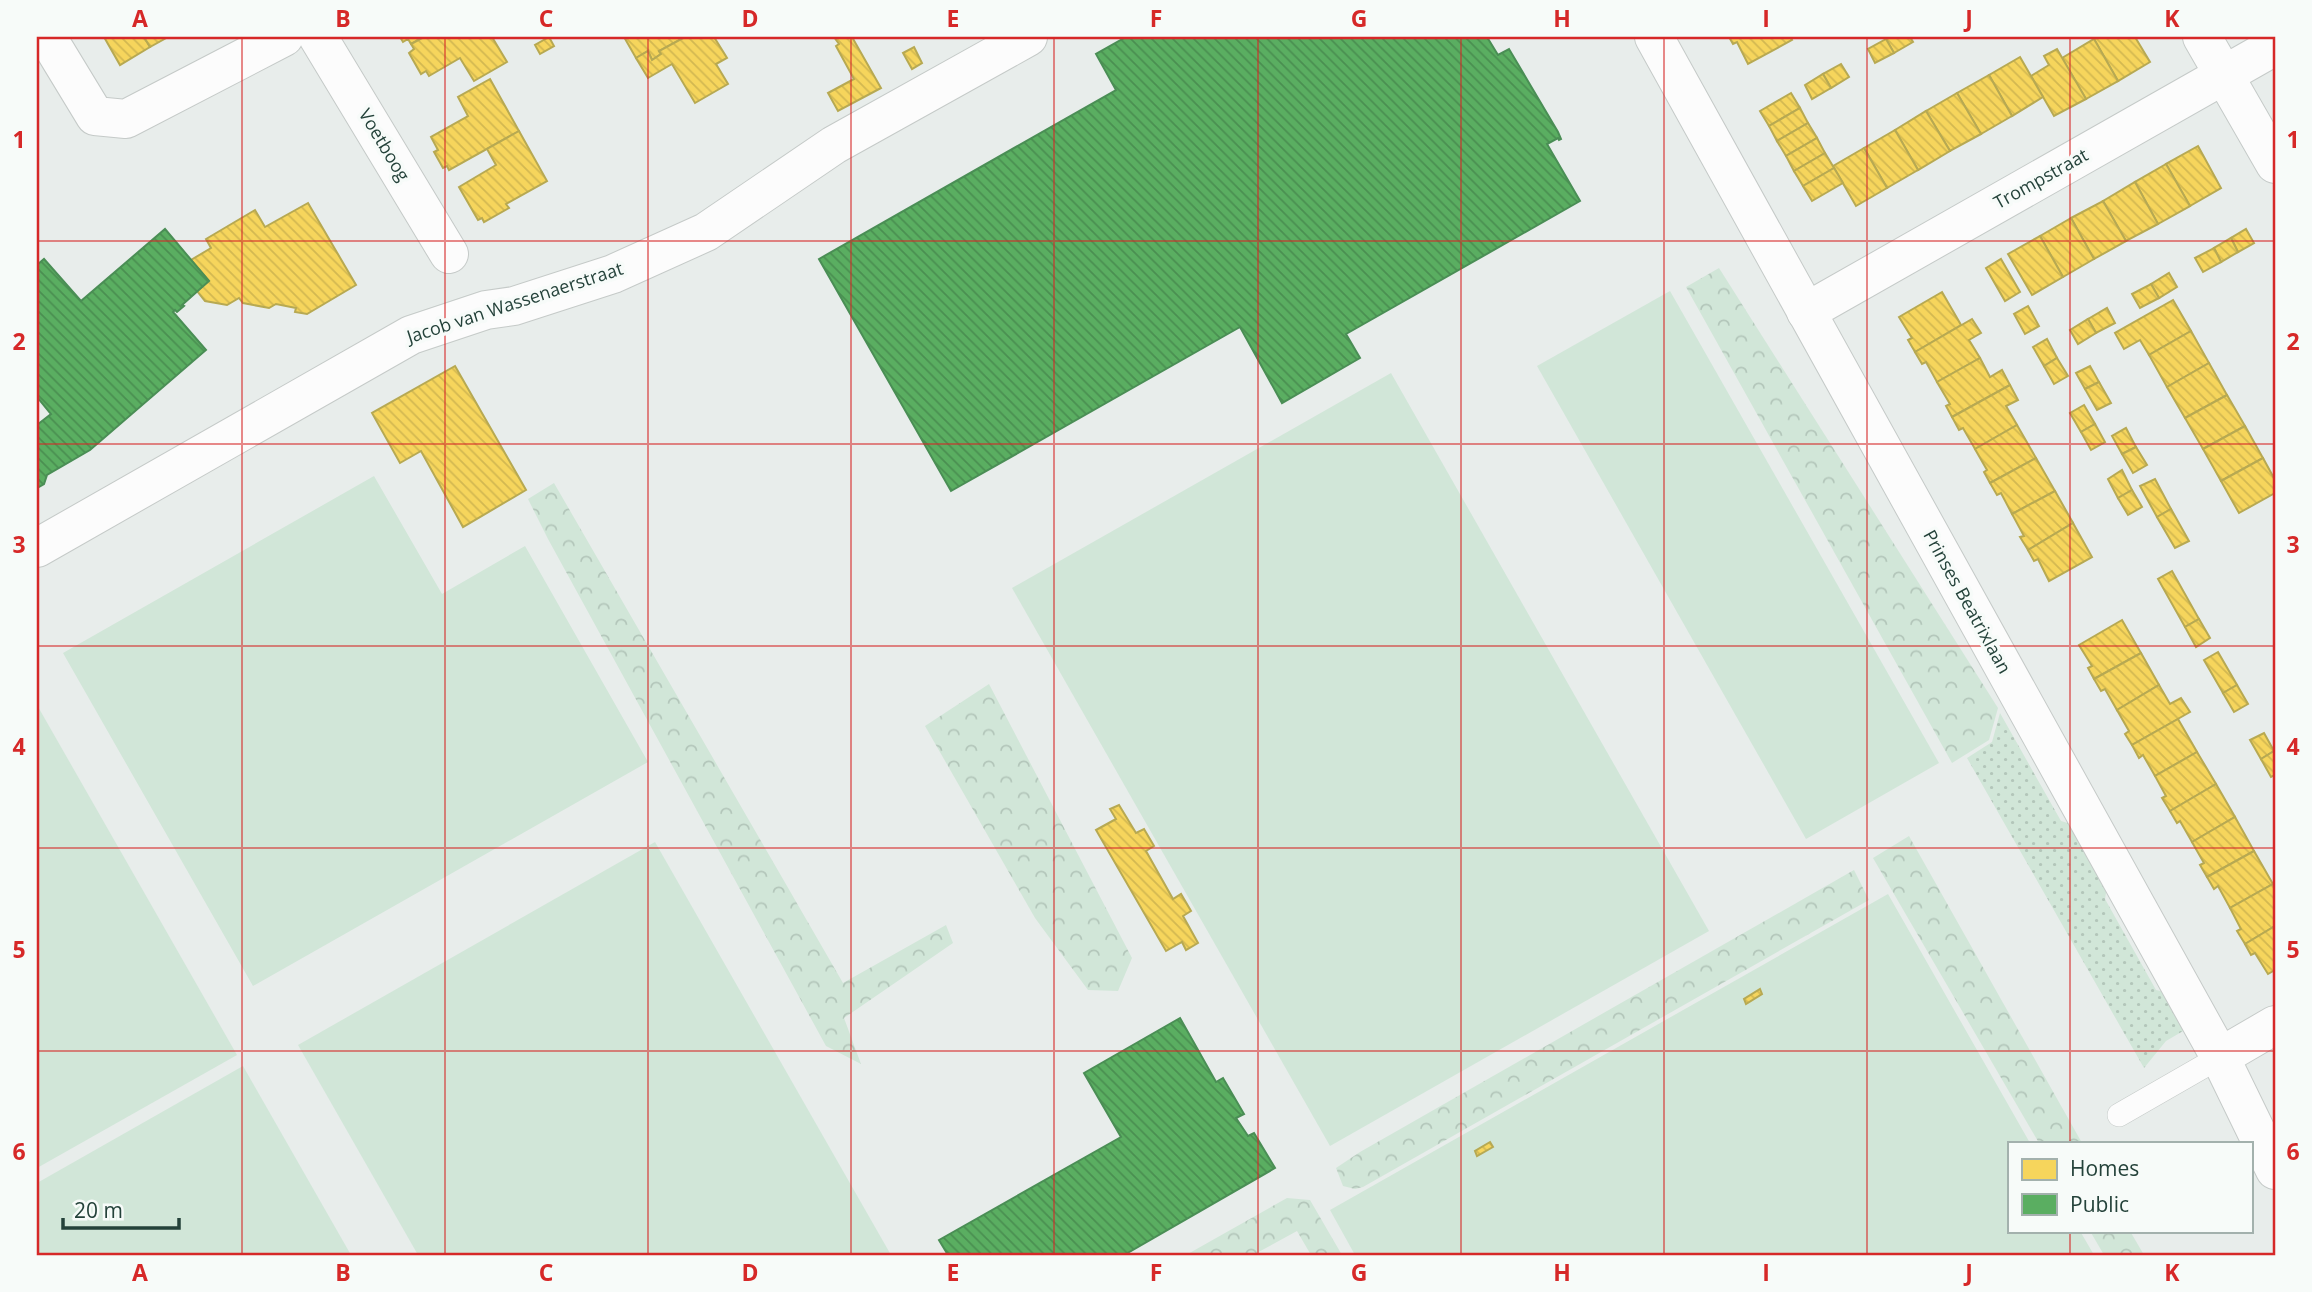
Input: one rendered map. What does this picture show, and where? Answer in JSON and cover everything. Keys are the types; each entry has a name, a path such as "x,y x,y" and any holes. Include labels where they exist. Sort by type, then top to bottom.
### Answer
{"street":[{"path":"47,37 94,116 126,119 284,37"},
{"name":"Voetboog","path":"318,37 449,254"},
{"name":"Jacob van Wassenaerstraat","path":"37,548 411,335 486,310 514,306 612,274 706,232 834,145 1028,37"},
{"name":"Prinses Beatrixlaan","path":"1654,37 2220,1057 2275,1170"},
{"path":"2202,37 2275,164"},
{"name":"Trompstraat","path":"1806,312 2275,46"},
{"path":"2220,1057 2275,1025"}],"lane":[{"path":"2119,1115 2220,1057"}],"green space":[{"path":"1719,268 1998,708 1989,740 1952,763 1686,287"},
{"path":"1670,291 1939,763 1806,839 1537,366"},
{"path":"1391,373 1709,931 1330,1146 1012,588"},
{"path":"374,476 442,594 525,546 648,762 253,986 63,653"},
{"path":"554,483 843,983 946,925 953,943 844,1018 861,1064 826,1046 548,539 528,499"},
{"path":"989,684 1132,958 1118,991 1088,990 1035,918 925,726"},
{"path":"37,705 237,1055 37,1168"},
{"path":"2000,713 2061,821 2078,826 2108,881 2105,899 2156,990 2174,994 2190,1027 2166,1041 2144,1068 1967,758 1992,742"},
{"path":"1909,836 2081,1142 2038,1142 1873,858"},
{"path":"655,842 891,1255 418,1255 298,1045"},
{"path":"1854,870 1869,900 1363,1187 1355,1189 1343,1186 1336,1168 1360,1152"},
{"path":"1888,894 2029,1142 2008,1142 2008,1232 2081,1232 2094,1255 1355,1255 1330,1210"},
{"path":"243,1066 351,1255 37,1255 37,1183"},
{"path":"1287,1198 1310,1200 1342,1255 1311,1255 1297,1231 1253,1255 1186,1255"},
{"path":"2091,1232 2131,1232 2144,1255 2104,1255"}],"building: Homes":[{"path":"104,37 144,37 150,47 120,65"},
{"path":"144,37 168,37 150,47"},
{"path":"400,37 424,37 411,44 408,39 403,42"},
{"path":"424,37 492,37 507,62 474,81 460,58 429,76 426,71 421,74 409,53 414,49 411,44"},
{"path":"549,37 554,46 540,54 535,45"},
{"path":"624,37 685,37 659,51 661,54 652,60 648,51 636,58"},
{"path":"685,37 714,37 727,58 716,64 728,84 695,103 672,64 648,78 636,58 648,51 652,60 661,54 659,51"},
{"path":"834,37 852,37 881,88 838,111 828,93 854,79"},
{"path":"1729,37 1790,37 1792,40 1748,64 1737,42 1733,44"},
{"path":"1910,37 1913,42 1894,53 1886,39"},
{"path":"2135,37 2150,62 2118,81 2094,39"},
{"path":"1886,39 1894,53 1875,63 1868,49"},
{"path":"2094,39 2118,81 2086,99 2062,58"},
{"path":"914,47 922,63 912,69 903,53"},
{"path":"2057,49 2086,99 2054,116 2031,76 2049,65 2044,56"},
{"path":"2020,57 2043,97 2012,116 1989,75"},
{"path":"1841,64 1849,77 1831,88 1823,74"},
{"path":"1823,74 1831,88 1812,99 1805,85"},
{"path":"1989,75 2012,116 1981,134 1957,93"},
{"path":"490,79 519,131 449,170 447,166 443,168 434,152 438,150 431,137 468,116 458,97"},
{"path":"1791,93 1800,108 1769,126 1760,111"},
{"path":"1957,93 1981,134 1950,151 1926,111"},
{"path":"1800,108 1808,123 1777,141 1769,126"},
{"path":"1926,111 1950,151 1918,170 1895,130"},
{"path":"1808,123 1817,138 1786,156 1777,141"},
{"path":"1895,130 1918,170 1887,188 1864,148"},
{"path":"519,131 547,181 506,204 509,208 484,222 482,218 478,220 459,187 496,165 487,149"},
{"path":"1817,138 1825,153 1794,171 1786,156"},
{"path":"2198,146 2221,188 2190,206 2166,164"},
{"path":"1864,148 1887,188 1856,206 1833,166"},
{"path":"1825,153 1834,168 1803,186 1794,171"},
{"path":"2166,164 2190,206 2158,224 2135,182"},
{"path":"1834,168 1843,183 1812,201 1803,186"},
{"path":"2135,182 2158,224 2126,241 2103,201"},
{"path":"2103,201 2126,241 2094,259 2071,218"},
{"path":"308,203 356,285 307,314 295,312 296,308 276,304 269,308 243,303 239,298 227,305 205,301 197,291 209,281 191,260 211,248 206,239 255,210 265,227"},
{"path":"2071,218 2094,259 2063,277 2040,236"},
{"path":"2246,229 2254,243 2238,252 2231,238"},
{"path":"2040,236 2063,277 2032,295 2008,254"},
{"path":"2231,238 2238,252 2221,262 2214,248"},
{"path":"2214,248 2221,262 2203,272 2195,258"},
{"path":"2001,259 2020,292 2005,301 1986,268"},
{"path":"2169,273 2177,287 2159,298 2151,284"},
{"path":"2151,284 2159,298 2140,308 2132,294"},
{"path":"1942,292 1961,325 1915,352 1908,340 1912,338 1899,317"},
{"path":"2173,300 2191,331 2149,355 2140,340 2124,349 2115,333"},
{"path":"2028,306 2039,326 2025,334 2014,314"},
{"path":"2107,308 2115,323 2096,333 2088,319"},
{"path":"1972,319 1981,333 1969,340 1980,358 1937,382 1926,362 1922,364 1915,352"},
{"path":"2088,319 2096,333 2078,344 2070,330"},
{"path":"2191,331 2209,363 2167,387 2149,355"},
{"path":"2047,339 2057,358 2044,366 2033,347"},
{"path":"1980,358 1990,377 2002,370 2010,385 1952,417 1946,406 1950,404 1937,382"},
{"path":"2057,358 2068,376 2054,384 2044,366"},
{"path":"2209,363 2227,395 2185,418 2167,387"},
{"path":"455,366 526,490 463,527 421,451 400,463 372,413"},
{"path":"2090,366 2099,382 2085,389 2076,373"},
{"path":"2099,382 2111,403 2097,410 2085,389"},
{"path":"2010,385 2018,400 2006,406 2017,425 1975,449 1963,428 1959,430 1952,417"},
{"path":"2227,395 2245,426 2203,449 2185,418"},
{"path":"2084,405 2095,424 2081,432 2070,413"},
{"path":"2095,424 2105,442 2091,450 2081,432"},
{"path":"2017,425 2036,458 1990,483 1984,472 1987,470 1975,449"},
{"path":"2245,426 2263,458 2221,481 2203,449"},
{"path":"2126,428 2136,447 2122,454 2112,436"},
{"path":"2136,447 2147,465 2133,473 2122,454"},
{"path":"2036,458 2055,491 2012,514 2001,493 1997,495 1990,483"},
{"path":"2263,458 2275,480 2275,493 2239,513 2221,481"},
{"path":"2122,470 2132,490 2118,498 2108,479"},
{"path":"2155,479 2171,509 2157,517 2140,486"},
{"path":"2132,490 2142,507 2128,515 2118,498"},
{"path":"2055,491 2073,523 2028,550 2012,514"},
{"path":"2171,509 2189,541 2175,548 2157,517"},
{"path":"2073,523 2092,557 2049,581 2038,559 2034,561 2028,550"},
{"path":"2172,571 2199,619 2185,627 2158,579"},
{"path":"2199,619 2210,638 2196,647 2185,627"},
{"path":"2122,620 2141,653 2094,679 2088,668 2092,666 2079,645"},
{"path":"2218,652 2237,685 2223,693 2204,660"},
{"path":"2141,653 2159,685 2117,710 2105,689 2101,691 2094,679"},
{"path":"2159,685 2170,704 2181,698 2190,712 2132,745 2125,734 2129,731 2117,710"},
{"path":"2237,685 2248,704 2234,712 2223,693"},
{"path":"2178,719 2197,752 2155,776 2143,755 2139,758 2132,745"},
{"path":"2264,733 2274,751 2261,759 2250,740"},
{"path":"2274,751 2275,775 2271,777 2261,759"},
{"path":"2197,752 2216,784 2170,811 2162,798 2166,796 2155,776"},
{"path":"2216,784 2235,817 2192,842 2180,821 2177,823 2170,811"},
{"path":"1119,805 1136,833 1144,829 1154,846 1146,851 1173,899 1181,894 1191,911 1183,916 1198,943 1186,950 1182,942 1166,951 1096,830 1116,819 1110,809"},
{"path":"2235,817 2254,851 2207,877 2200,865 2204,863 2192,842"},
{"path":"2254,851 2273,884 2230,908 2218,886 2214,889 2207,877"},
{"path":"2273,884 2275,926 2245,944 2237,931 2241,929 2230,908"},
{"path":"2275,926 2275,970 2268,974 2255,953 2251,955 2245,944"},
{"path":"1760,989 1762,994 1746,1004 1744,999"},
{"path":"1490,1142 1493,1147 1477,1156 1475,1151"}],"building: Public":[{"path":"1126,37 1487,37 1498,55 1509,49 1558,132 1561,139 1547,144 1580,201 1346,334 1360,358 1282,403 1240,327 951,491 819,259 1116,90 1096,54"},
{"path":"165,229 209,281 182,305 184,306 173,312 206,350 90,450 47,475 44,484 37,488 37,425 51,414 37,397 37,265 44,259 81,301"},
{"path":"1180,1018 1216,1082 1223,1078 1244,1114 1236,1118 1248,1136 1254,1133 1275,1168 1124,1255 948,1255 939,1240 1121,1137 1084,1073"}]}
